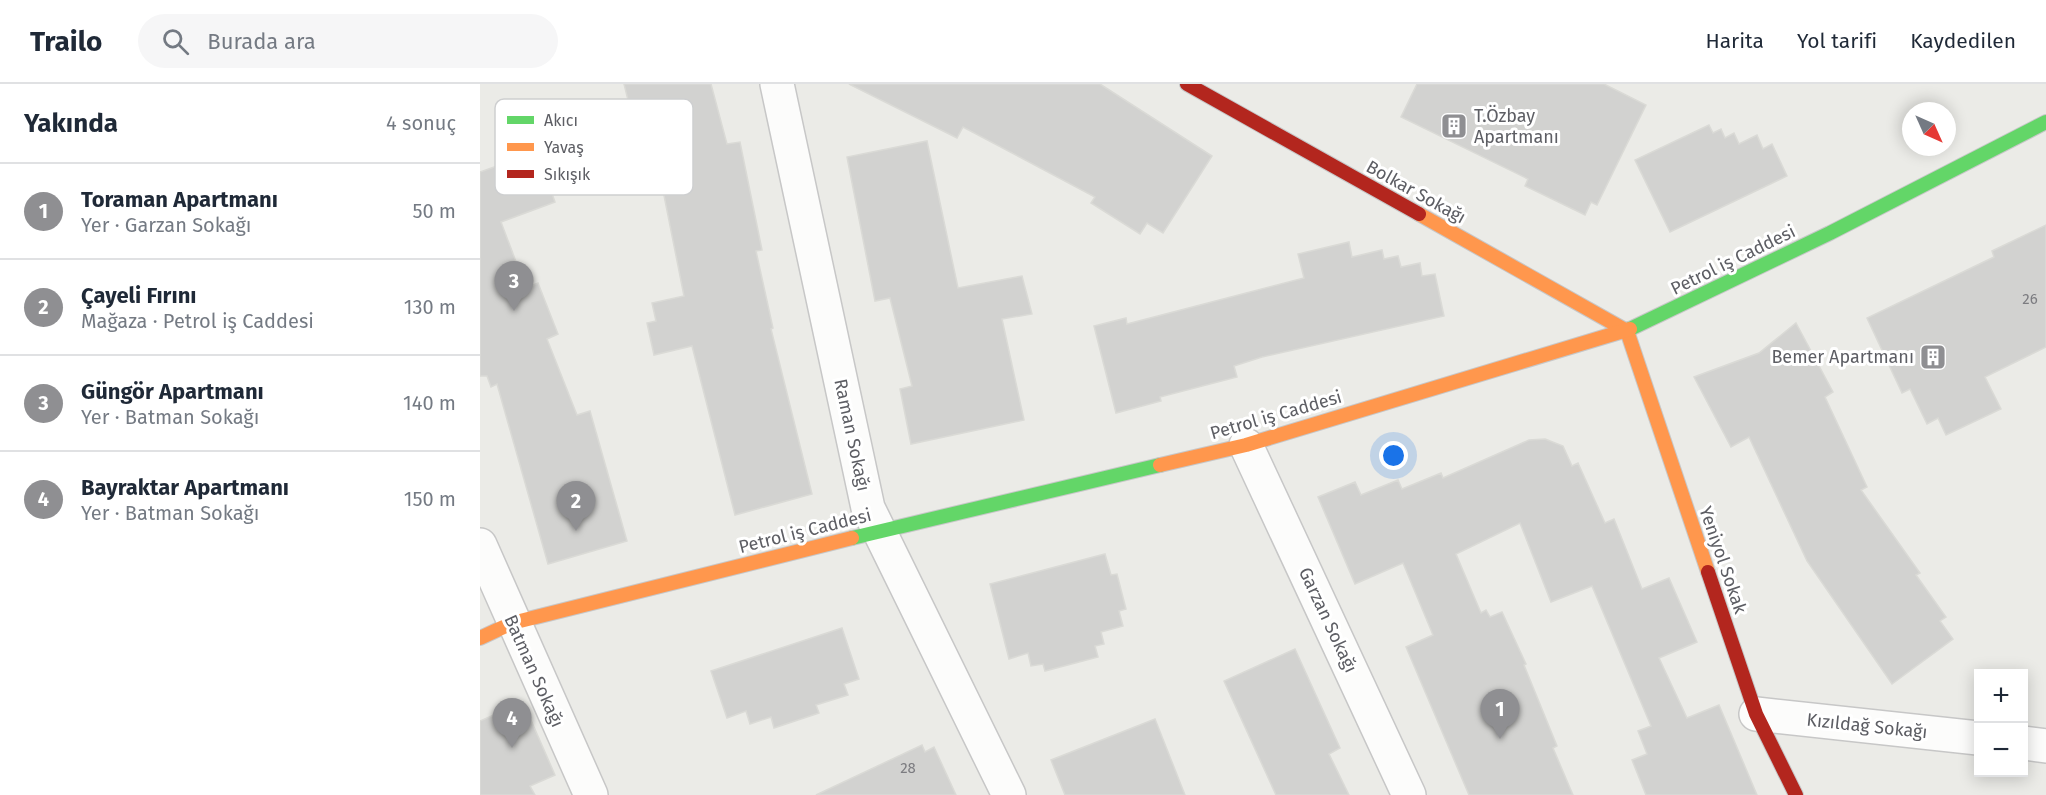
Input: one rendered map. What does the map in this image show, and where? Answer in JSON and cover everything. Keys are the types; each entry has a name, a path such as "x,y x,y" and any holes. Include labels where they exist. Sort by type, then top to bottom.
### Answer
{"street":[{"name":"Raman Sokağı","path":"777,84 868,508 1009,795"},
{"name":"Bolkar Sokağı","path":"1187,84 1627,331"},
{"name":"Petrol iş Caddesi","path":"480,638 512,623 879,531 1246,445 1627,331 1830,233 2046,122"},
{"name":"Yeniyol Sokak","path":"1627,331 1756,714 1796,795"},
{"name":"Garzan Sokağı","path":"1246,445 1409,795"},
{"name":"Batman Sokağı","path":"480,545 512,623 591,795"},
{"name":"Kızıldağ Sokağı","path":"1756,714 1974,738"},
{"path":"2028,744 2046,746"}],"building":[{"path":"624,84 711,84 727,144 740,142 762,250 756,251 773,328 771,329 812,494 735,515 692,346 654,355 647,323 656,321 652,303 684,296 664,195 693,195 693,99 628,99"},
{"path":"849,84 1100,84 1212,156 1163,233 1147,223 1140,234 1091,203 1095,197 963,127 957,138"},
{"path":"1417,84 1604,84 1646,105 1597,205 1591,202 1585,215 1525,186 1528,179 1401,117"},
{"path":"1709,125 1713,133 1721,129 1725,138 1734,133 1739,144 1757,135 1763,149 1772,144 1787,176 1670,232 1635,160"},
{"path":"927,141 958,288 1022,276 1032,314 1002,319 1024,420 911,444 900,389 912,386 890,298 875,301 847,157"},
{"path":"495,167 495,195 553,195 555,202 501,222 526,288 538,283 558,334 547,339 577,415 590,411 627,541 548,564 497,384 491,387 487,376 480,376 480,172"},
{"path":"2046,225 2046,347 1985,377 2001,409 1946,435 1938,418 1927,424 1910,389 1902,393 1867,318 1994,257 1992,251"},
{"path":"1349,242 1352,257 1382,250 1384,259 1398,256 1401,267 1420,263 1422,276 1435,274 1444,316 1262,357 1234,366 1237,377 1160,397 1161,401 1116,413 1094,326 1126,318 1127,324 1304,278 1298,254"},
{"path":"1796,323 1833,392 1825,397 1867,487 1861,490 1920,573 1916,575 1946,617 1940,621 1953,639 1892,684 1807,561 1749,437 1731,447 1694,377 1759,353"},
{"path":"1545,439 1563,446 1572,466 1578,463 1605,523 1614,519 1642,589 1669,578 1697,642 1659,658 1687,718 1719,705 1757,795 1646,795 1632,760 1647,754 1638,731 1651,726 1592,586 1551,602 1520,523 1456,554 1481,613 1486,610 1490,617 1502,612 1526,664 1524,665 1557,746 1553,748 1573,795 1469,795 1406,647 1433,635 1403,563 1355,584 1318,497 1355,482 1361,495 1398,480 1402,489 1441,473 1443,478 1529,440"},
{"path":"1105,554 1111,575 1117,574 1126,609 1119,611 1123,626 1101,632 1104,644 1095,646 1098,657 1045,671 1043,664 1031,666 1028,653 1009,659 990,584"},
{"path":"842,628 859,679 844,684 848,695 816,705 819,713 774,728 771,717 750,724 746,711 727,718 711,671"},
{"path":"1295,649 1340,748 1329,754 1349,795 1276,795 1224,681"},
{"path":"523,702 555,775 530,786 535,795 480,795 480,721"},
{"path":"1155,719 1185,795 1065,795 1051,760"},
{"path":"922,745 925,752 934,747 956,795 816,795"}],"traffic: fast":[{"path":"1630,329 1830,233 2046,122"},
{"path":"852,538 1160,465"}],"traffic: slow":[{"path":"1419,214 1627,331 1708,572"},
{"path":"1160,465 1246,445 1630,329"},
{"path":"480,638 512,623 852,538"}],"traffic: jam":[{"path":"1187,84 1419,214"},
{"path":"1708,572 1756,714 1796,795"}],"place":[{"name":"T.Özbay Apartmanı","path":"1454,126"},
{"name":"Güngör Apartmanı","path":"514,311"},
{"name":"Bemer Apartmanı","path":"1933,357"},
{"name":"Çayeli Fırını","path":"576,531"},
{"name":"Toraman Apartmanı","path":"1500,739"},
{"name":"Bayraktar Apartmanı","path":"512,748"}]}
